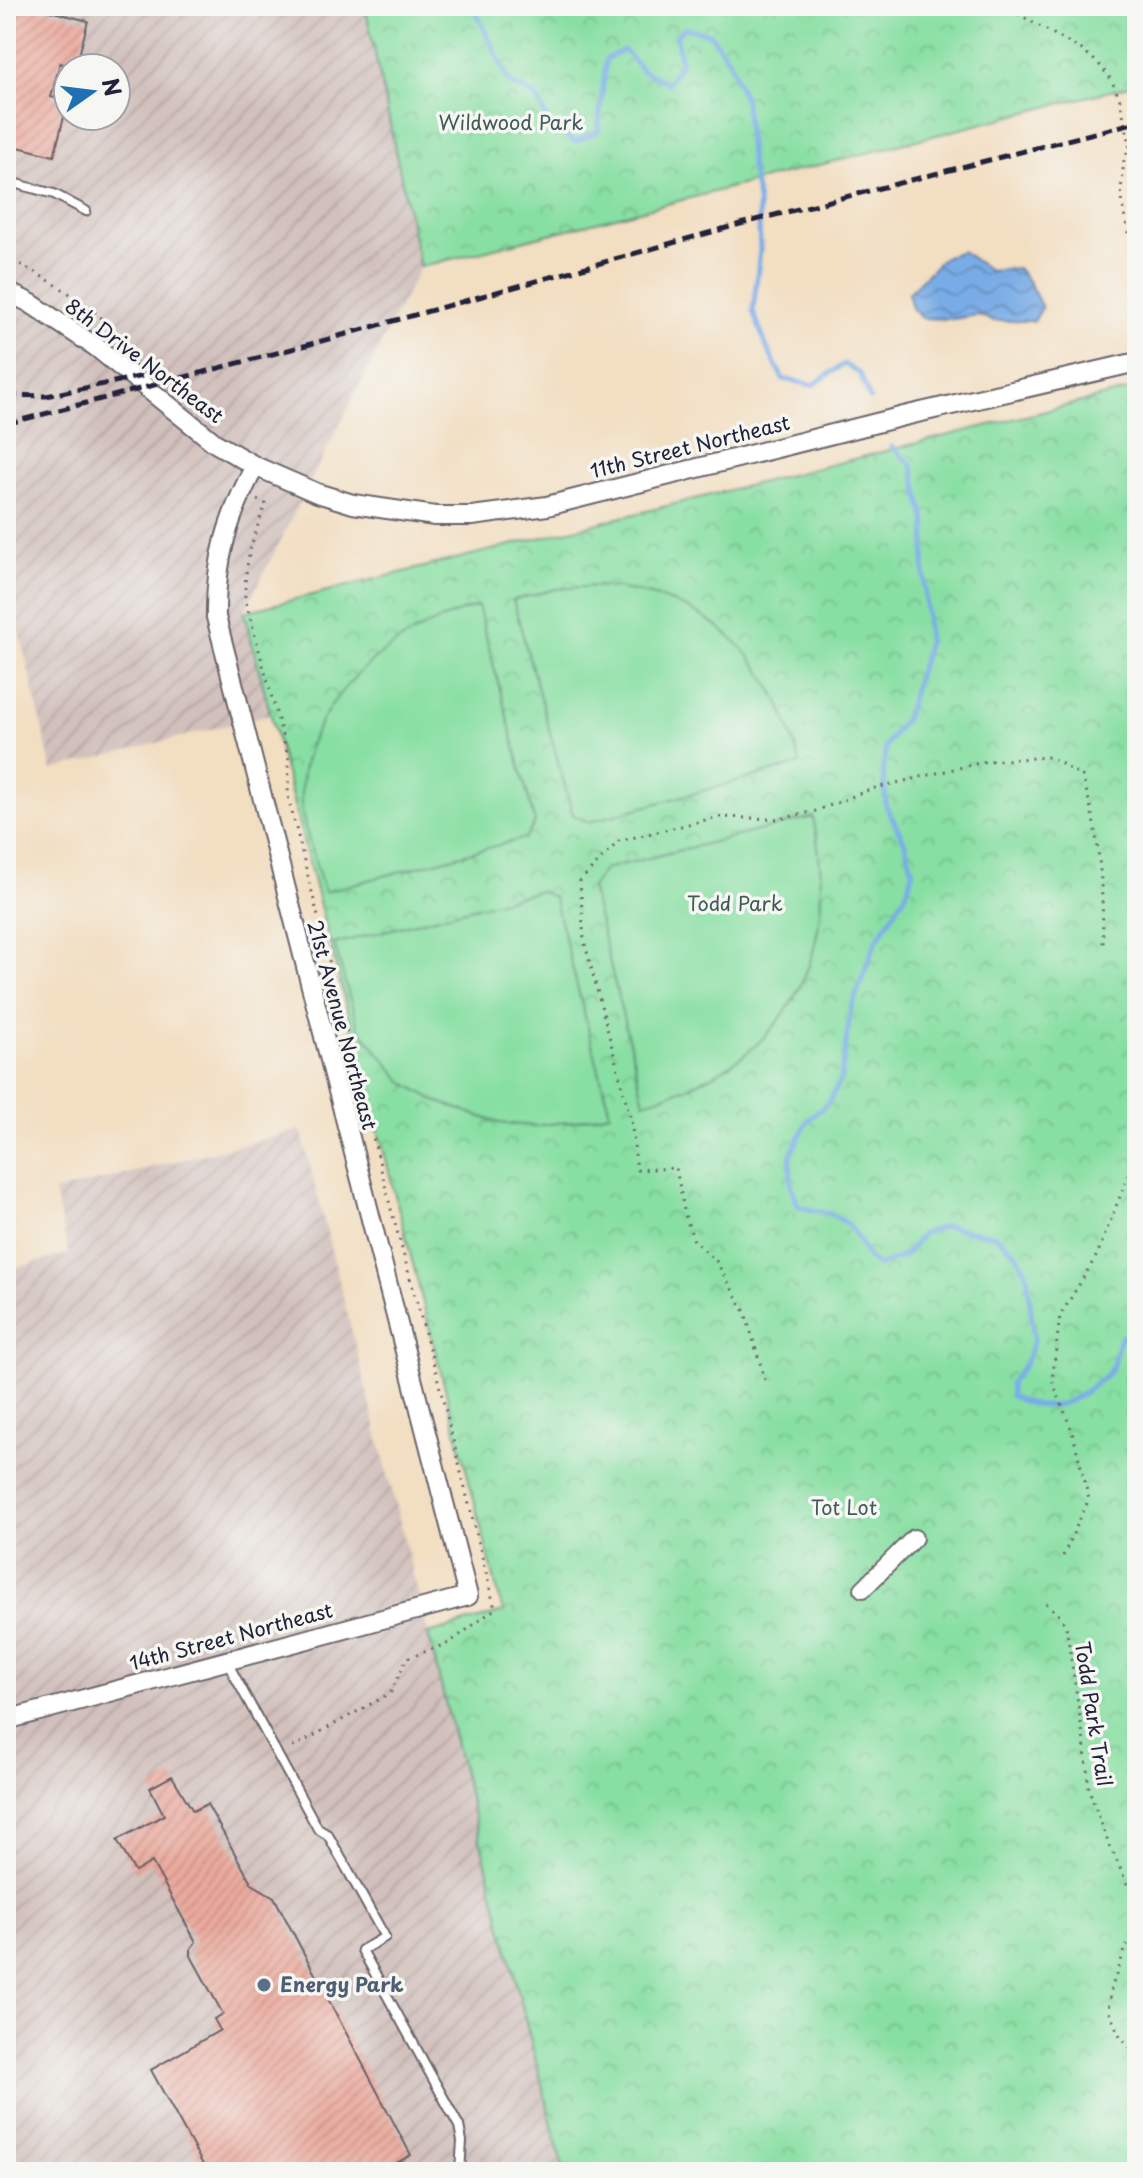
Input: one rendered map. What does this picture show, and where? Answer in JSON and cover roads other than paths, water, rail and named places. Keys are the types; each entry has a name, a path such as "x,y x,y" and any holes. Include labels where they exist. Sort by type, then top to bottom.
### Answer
{"street":[{"name":"8th Drive Northeast","path":"6,291 30,303 103,352 215,443 255,466"},
{"name":"11th Street Northeast","path":"255,466 317,493 353,504 394,512 472,516 547,506 863,426 1137,362"},
{"name":"21st Avenue Northeast","path":"255,466 228,523 218,561 216,617 468,1596"},
{"path":"863,1589 914,1538"},
{"name":"14th Street Northeast","path":"6,1720 468,1596"}],"lane":[{"path":"6,181 54,194 86,211"},
{"path":"226,1661 318,1829 328,1835 385,1937 362,1950 459,2126 462,2141 460,2172"}],"water":[{"path":"962,251 990,271 1017,268 1029,282 1042,308 1034,321 993,321 978,315 953,319 921,318 912,308 908,293 944,257"}],"waterway":[{"path":"473,6 510,83 536,96 551,127 575,142 598,131 606,59 624,50 643,71 668,83 681,63 676,35 685,28 710,34 730,62 745,101 751,167 758,200 760,250 753,311 767,348 783,379 813,385 844,364 860,374 870,399"},
{"path":"892,447 912,465 926,524 924,569 928,642 906,717 886,745 883,769 886,806 904,841 913,871 906,894 876,941 851,1009 841,1078 829,1102 808,1120 790,1156 791,1184 798,1206 842,1220 878,1266 906,1255 922,1234 945,1226 996,1236 1016,1253 1027,1274 1034,1340 1025,1364 1010,1383 1011,1396 1023,1402 1045,1406 1076,1398 1110,1371 1122,1336 1137,1338"}],"railway":[{"path":"6,424 307,345 744,223 1137,122"},
{"path":"6,395 46,396 148,375"}],"place":[{"name":"Energy Park","path":"264,1985"}],"park label":[{"name":"Wildwood Park","path":"511,123"},
{"name":"Todd Park","path":"735,904"},
{"name":"Tot Lot","path":"844,1508"}]}
